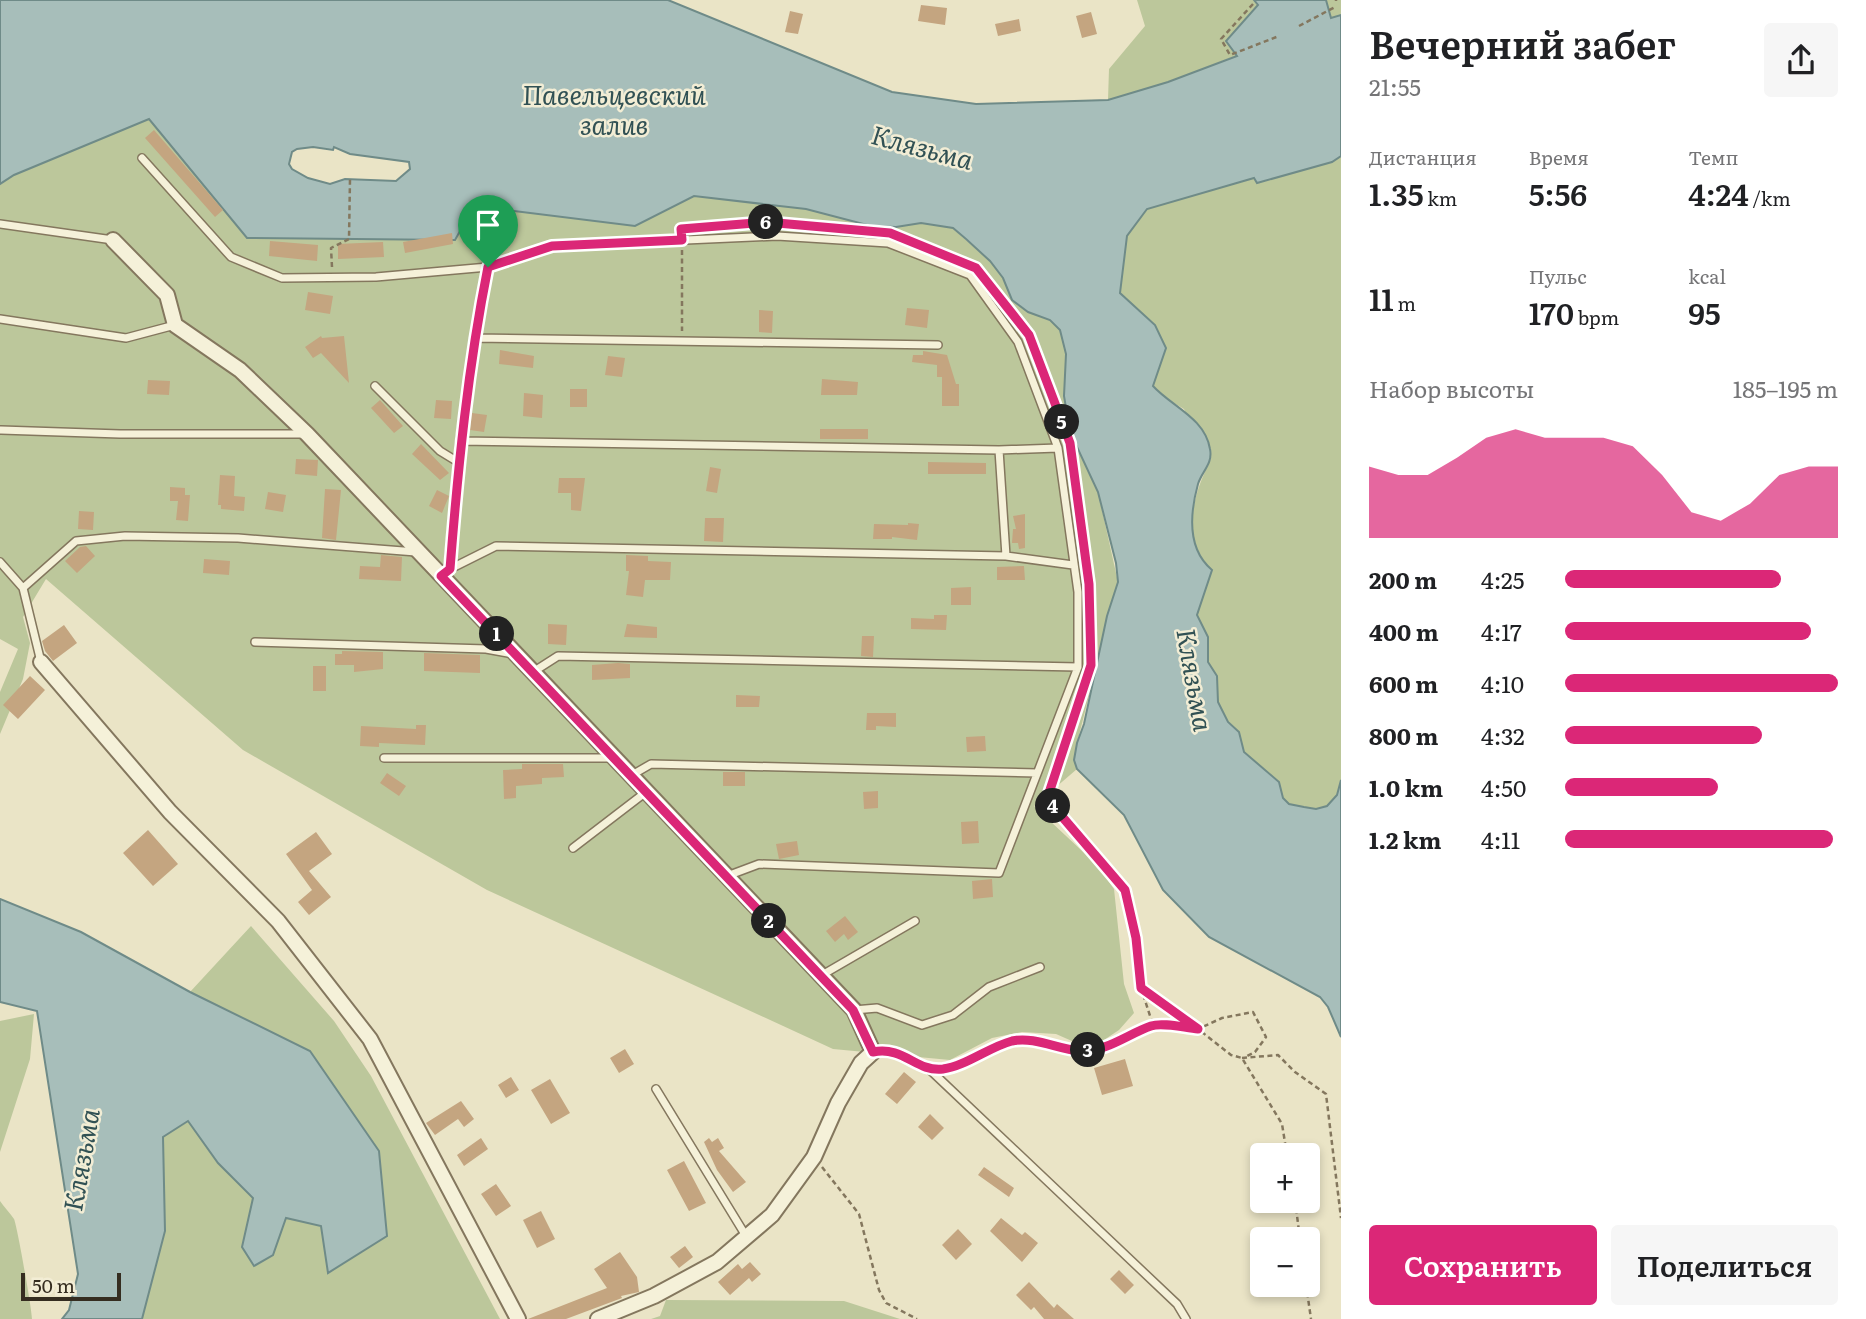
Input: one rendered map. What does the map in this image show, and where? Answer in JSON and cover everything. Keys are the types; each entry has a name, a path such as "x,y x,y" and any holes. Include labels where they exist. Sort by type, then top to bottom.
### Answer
{"street":[{"path":"113,240 167,295 175,325 240,370 307,434 418,552 445,573 517,655 853,1010 873,1052 861,1063 838,1103 814,1157 772,1215 717,1262 654,1296 598,1319"},
{"path":"41,662 170,812 278,922 370,1039 518,1319"}],"lane":[{"path":"142,158 231,257 282,278 376,278 488,267 552,246 777,236 888,243 970,275 1018,342 1058,448 1078,592 1078,667 999,873 759,864 727,876"},
{"path":"0,224 113,240"},
{"path":"445,573 474,338 488,267"},
{"path":"0,319 126,338 175,325"},
{"path":"474,338 937,345"},
{"path":"375,386 440,452 458,462"},
{"path":"1,430 120,434 307,434"},
{"path":"460,441 999,450 1058,448"},
{"path":"999,450 1006,556"},
{"path":"23,588 76,541 125,536 238,538 418,552"},
{"path":"445,573 496,547 1006,556 1073,565"},
{"path":"0,562 23,588 41,662"},
{"path":"255,642 486,649 517,655"},
{"path":"533,672 558,656 1078,667"},
{"path":"384,758 615,758"},
{"path":"631,775 651,764 1037,773"},
{"path":"573,848 647,792"},
{"path":"821,975 915,921"},
{"path":"853,1010 877,1008 922,1025 953,1015 989,987 1040,967"},
{"path":"873,1052 887,1049 897,1051 928,1068 1177,1304 1186,1319"},
{"path":"656,1089 746,1236"}],"path":[{"path":"1253,4 1221,39 1230,55 1279,36"},
{"path":"1299,26 1335,7"},
{"path":"332,278 331,248 349,239 350,179"},
{"path":"683,341 681,229 766,222 863,230"},
{"path":"999,296 1029,335 1070,443 1089,584 1091,665 1047,799 1125,890 1136,938 1141,988 1153,1025"},
{"path":"1141,988 1231,1055 1242,1058 1279,1055 1295,1072 1326,1094 1341,1218"},
{"path":"928,1068 944,1069 989,1048 1017,1040 1082,1051 1115,1044 1153,1025 1198,1029 1222,1018 1253,1012 1266,1037 1255,1052 1242,1058"},
{"path":"1242,1058 1282,1124 1285,1143"},
{"path":"814,1157 859,1214 879,1290 886,1303 917,1319"},
{"path":"1308,1297 1311,1319"}],"green space":[{"path":"1137,0 1341,0 1341,15 1168,82 1108,100 1109,69 1145,26"},
{"path":"149,118 247,238 455,240 473,206 635,226 694,196 806,209 871,226 896,227 921,223 952,228 990,261 1003,278 1012,300 1028,312 1050,320 1060,330 1066,354 1064,396 1070,432 1098,492 1118,582 1077,743 1074,760 1077,769 1034,806 1096,864 1114,889 1124,984 1134,1013 1119,1030 1095,1046 1081,1045 1056,1034 1022,1032 992,1038 950,1060 833,1049 487,890 243,750 46,579 23,617 30,643 23,679 0,734 0,692 18,649 0,639 0,184 14,175"},
{"path":"1341,156 1341,780 1337,795 1327,806 1316,809 1289,804 1283,798 1279,782 1244,752 1239,732 1228,722 1218,702 1217,676 1208,663 1208,637 1197,615 1212,570 1196,547 1192,519 1198,490 1209,464 1184,409 1162,396 1152,386 1159,370 1119,293 1127,236 1147,209 1255,178 1257,183 1332,162"},
{"path":"251,926 334,1021 371,1076 500,1319 142,1319 165,1231 163,1137 189,1121 218,1163 253,1198 243,1247 273,1255 285,1218 321,1226 328,1272 310,1051 190,992"},
{"path":"34,1014 30,1059 0,1152 0,1021"},
{"path":"0,1201 16,1225 32,1319 0,1319"},
{"path":"666,1300 844,1301 900,1319 651,1319 660,1316"}],"water":[{"name":"Павельцевский залив","path":"0,0 668,0 892,92 976,104 1108,100 1168,82 1237,56 1226,41 1258,5 1254,0 1326,0 1331,18 1341,15 1341,156 1332,162 1257,183 1254,178 1147,209 1127,236 1120,293 1155,325 1166,348 1153,386 1195,421 1207,438 1210,449 1210,459 1195,495 1192,518 1198,552 1212,570 1197,615 1208,637 1208,662 1217,676 1218,702 1228,722 1239,732 1244,752 1279,782 1283,798 1289,804 1316,809 1327,806 1337,795 1341,780 1341,1037 1328,1007 1320,997 1209,937 1163,890 1124,815 1077,769 1074,760 1077,743 1084,724 1107,616 1118,582 1116,563 1098,492 1070,432 1064,396 1066,354 1060,330 1050,320 1028,312 1012,300 1003,278 990,261 953,228 921,223 896,227 871,226 806,209 694,196 635,226 474,206 455,240 247,238 149,119 14,175 0,184","holes":["313,147 333,150 334,147 350,154 409,162 410,169 396,181 345,179 330,184 308,178 292,169 289,164 292,152 297,149"]},
{"name":"Клязьма","path":"0,899 81,932 190,992 310,1051 379,1151 387,1236 328,1273 321,1226 286,1218 273,1255 254,1266 242,1247 253,1198 218,1163 188,1121 163,1137 165,1231 142,1319 62,1319 69,1310 78,1274 37,1011 0,1002"}],"building":[{"path":"921,5 947,8 945,25 918,21"},
{"path":"790,11 803,14 798,34 785,32"},
{"path":"1091,12 1097,34 1082,38 1076,16"},
{"path":"1019,19 1021,31 998,36 995,24"},
{"path":"154,130 223,210 215,217 145,138"},
{"path":"452,233 453,244 405,253 403,242"},
{"path":"270,241 318,245 317,261 269,256"},
{"path":"383,242 384,257 338,259 338,244"},
{"path":"308,292 333,296 330,314 305,310"},
{"path":"907,308 929,310 927,328 905,325"},
{"path":"759,310 773,311 772,333 759,332"},
{"path":"321,336 344,336 349,383 321,353 313,358 305,347"},
{"path":"500,350 534,356 533,368 499,364"},
{"path":"923,351 947,355 956,384 959,384 959,406 942,406 942,377 937,377 937,365 912,362 913,355 923,355"},
{"path":"608,356 625,358 622,377 605,375"},
{"path":"822,379 858,382 857,395 821,395"},
{"path":"148,380 170,381 169,395 147,394"},
{"path":"570,389 587,389 587,407 570,407"},
{"path":"524,393 543,395 542,418 523,416"},
{"path":"380,400 403,426 394,433 371,408"},
{"path":"436,400 452,401 451,419 434,418"},
{"path":"472,413 487,415 484,432 470,430"},
{"path":"820,429 868,429 868,439 820,439"},
{"path":"421,444 449,473 440,480 412,454"},
{"path":"296,459 318,460 317,476 295,474"},
{"path":"928,462 986,463 986,474 928,474"},
{"path":"710,467 721,469 717,493 706,491"},
{"path":"220,475 235,476 234,496 245,497 244,511 221,509 221,505 218,505"},
{"path":"559,478 585,478 581,511 571,510 571,493 558,493"},
{"path":"170,487 185,488 185,495 190,495 188,521 176,520 178,501 170,501"},
{"path":"325,489 341,490 336,540 322,538"},
{"path":"437,490 449,496 442,513 429,506"},
{"path":"268,492 286,495 283,512 265,509"},
{"path":"79,511 94,512 93,530 78,529"},
{"path":"1025,514 1025,548 1019,549 1018,543 1012,543 1013,529 1016,529 1013,516"},
{"path":"705,518 724,518 723,542 704,541"},
{"path":"874,524 919,524 917,540 892,537 873,539"},
{"path":"86,546 95,556 77,573 65,561 80,547"},
{"path":"381,555 402,557 401,581 359,579 360,566 380,567"},
{"path":"626,555 648,556 648,561 671,562 670,580 645,580 643,597 626,595 629,571 626,571"},
{"path":"204,559 230,561 229,575 203,573"},
{"path":"1024,566 1025,580 997,580 997,567"},
{"path":"971,587 971,605 951,605 951,588"},
{"path":"934,615 947,615 946,630 911,629 911,618 934,619"},
{"path":"548,624 567,625 566,645 548,644"},
{"path":"627,624 657,627 657,638 624,637"},
{"path":"64,625 77,643 53,661 45,651 42,641"},
{"path":"862,636 874,636 873,657 861,656"},
{"path":"342,651 383,652 383,669 354,672 354,665 335,665 335,654 342,654"},
{"path":"424,653 480,655 480,673 424,671"},
{"path":"630,664 630,678 592,680 592,665"},
{"path":"313,666 326,666 326,691 313,691"},
{"path":"30,676 45,690 18,719 3,705"},
{"path":"736,695 760,696 759,707 736,707"},
{"path":"867,713 896,713 896,727 876,726 876,730 866,730"},
{"path":"416,725 426,725 425,745 379,743 379,747 360,746 361,726 416,729"},
{"path":"985,736 986,751 967,752 966,737"},
{"path":"522,764 563,764 564,777 542,778 542,784 516,786 516,798 504,799 503,770 522,769"},
{"path":"723,772 745,772 745,786 723,786"},
{"path":"387,773 406,786 399,796 380,783"},
{"path":"878,791 878,808 864,809 863,792"},
{"path":"978,821 979,843 962,844 961,822"},
{"path":"148,830 178,864 153,886 123,853"},
{"path":"316,832 332,854 309,871 331,897 309,915 298,902 312,890 286,854"},
{"path":"797,841 799,855 779,859 776,844"},
{"path":"992,879 993,897 973,899 972,881"},
{"path":"845,916 858,932 848,940 844,934 835,942 826,931"},
{"path":"625,1049 634,1064 619,1073 610,1058"},
{"path":"1125,1059 1133,1086 1102,1095 1094,1068"},
{"path":"904,1072 916,1082 897,1104 885,1094"},
{"path":"511,1077 519,1090 506,1098 498,1085"},
{"path":"550,1079 570,1113 551,1124 531,1090"},
{"path":"461,1101 474,1119 464,1127 458,1119 435,1135 426,1123"},
{"path":"930,1114 944,1128 932,1140 918,1127"},
{"path":"481,1138 488,1149 464,1166 457,1155"},
{"path":"709,1138 712,1142 718,1138 724,1148 719,1151 746,1182 733,1192 717,1170 704,1142"},
{"path":"684,1161 706,1203 689,1211 667,1170"},
{"path":"984,1167 1014,1188 1009,1197 978,1175"},
{"path":"496,1184 511,1206 496,1216 481,1194"},
{"path":"541,1211 555,1239 537,1248 523,1220"},
{"path":"1001,1218 1022,1235 1025,1232 1038,1243 1022,1262 990,1231"},
{"path":"958,1229 972,1244 956,1260 942,1245"},
{"path":"685,1246 693,1257 679,1268 670,1257"},
{"path":"620,1252 637,1277 639,1292 621,1296 622,1298 566,1319 528,1319 607,1288 594,1269"},
{"path":"750,1262 761,1274 752,1282 749,1278 730,1295 718,1282 738,1264 742,1269"},
{"path":"1119,1270 1134,1285 1125,1294 1110,1279"},
{"path":"1029,1282 1054,1308 1057,1304 1074,1319 1044,1319 1034,1307 1031,1310 1016,1295"}],"route":[{"path":"766,222 890,233 976,268 1029,335 1070,443 1089,584 1091,665 1047,799 1125,890 1136,938 1141,988 1198,1029 1153,1025 1115,1044 1082,1051 1017,1040 989,1048 944,1069 928,1068 897,1051 887,1049 873,1052 853,1010 441,576 450,569 460,441 474,338 488,267 552,246 682,240 681,229 766,222"}]}
